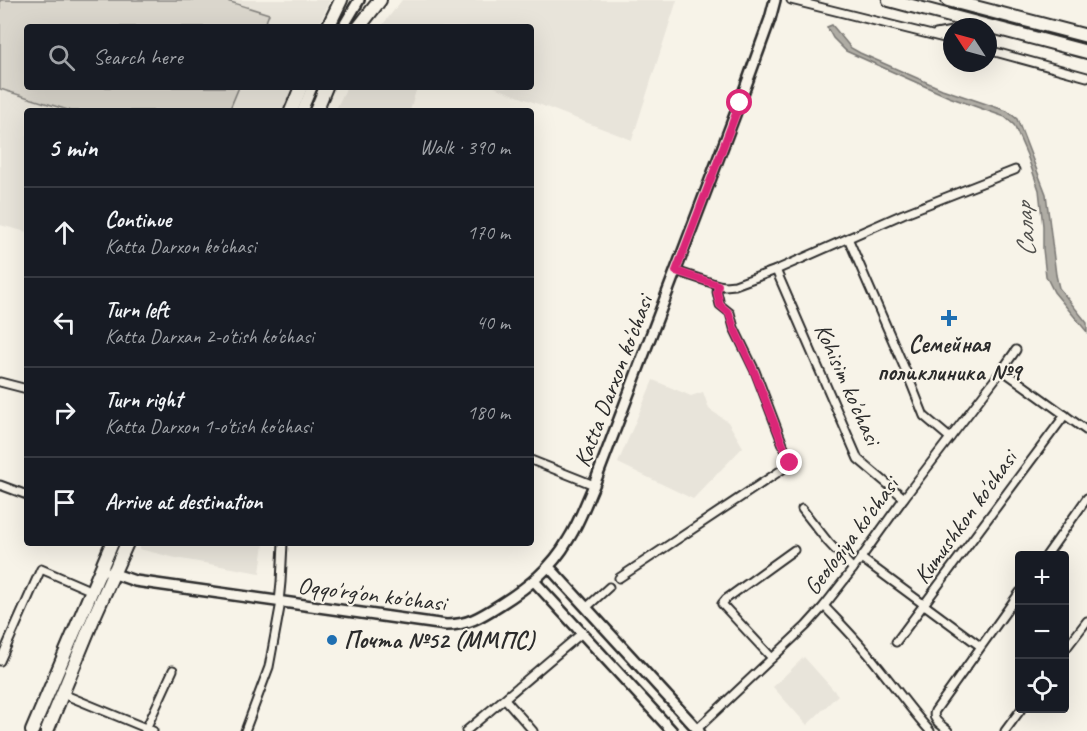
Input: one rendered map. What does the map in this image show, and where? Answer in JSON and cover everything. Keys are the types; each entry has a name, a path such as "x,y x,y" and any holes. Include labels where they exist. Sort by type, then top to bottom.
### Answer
{"highway":[{"path":"329,24 341,0"},
{"path":"360,24 380,0"},
{"path":"889,0 957,18"},
{"path":"948,0 1087,36"},
{"path":"997,29 1087,52"},
{"path":"292,108 300,90"},
{"path":"317,108 325,90"},
{"path":"32,731 111,546"},
{"path":"47,731 124,546"}],"main road":[{"path":"345,24 359,0"},
{"path":"360,24 372,0"},
{"name":"Katta Darxon ko'chasi","path":"534,581 549,567 568,540 594,485 744,91 776,0"},
{"path":"303,108 311,90"},
{"path":"549,567 698,730"},
{"name":"Oqqo'rg'on ko'chasi","path":"101,568 135,581 437,625 458,625 478,618 534,581"},
{"path":"534,581 672,731"}],"street":[{"path":"794,1 943,38"},
{"path":"931,35 943,33"},
{"path":"997,52 1087,77"},
{"path":"676,271 718,285 735,285 776,270 903,214 1015,170"},
{"path":"848,238 924,416 950,438"},
{"name":"Kohisim ko'chasi","path":"776,270 858,459 904,498"},
{"path":"619,578 790,463 729,313 720,305 718,285"},
{"name":"Geologiya ko'chasi","path":"698,730 824,606 1016,350"},
{"path":"1002,370 1087,431"},
{"path":"0,382 24,388"},
{"name":"Kumushkon ko'chasi","path":"896,642 1065,415"},
{"path":"534,461 594,485"},
{"path":"0,485 24,494"},
{"path":"1049,551 1087,498"},
{"path":"802,509 853,569"},
{"path":"245,731 269,667 280,602 283,546"},
{"path":"772,658 722,604 794,550"},
{"path":"861,558 980,646"},
{"path":"0,661 40,570 43,569 92,591"},
{"path":"586,608 609,587"},
{"path":"948,731 934,719 933,714 1015,599"},
{"path":"824,606 877,664 930,731"},
{"path":"1069,646 1087,621"},
{"path":"466,731 582,633"},
{"path":"63,694 148,730 172,669"},
{"path":"505,699 533,731"},
{"path":"1005,731 1018,713"}],"shaded area":[{"path":"0,0 330,0 319,24 24,24 24,90 292,90 284,108 24,108 24,231 0,225"},
{"path":"0,0 224,0 269,14 265,24 24,24 24,90 238,90 230,108 61,108 0,89"},
{"path":"402,0 677,0 632,140 502,90 534,90 534,24 383,24"},
{"name":"Салар","path":"832,25 851,48 860,53 942,89 1007,111 1017,119 1046,194 1059,288 1087,323 1087,332 1054,292 1046,276 1039,190 1014,125 1005,117 949,97 846,51 833,38 827,27"},
{"path":"346,90 416,90 411,108 336,108"},
{"path":"653,380 691,396 703,392 709,409 728,422 743,447 693,499 618,463"},
{"path":"140,546 264,546 260,573 139,549"},
{"path":"804,657 838,695 807,725 773,687"}],"place":[{"name":"Семейная поликлиника №9","path":"949,318"},
{"name":"Почта №52 (ММПС)","path":"332,640"}],"route":[{"path":"740,103 676,271 718,285 720,305 729,313 790,463"}]}
